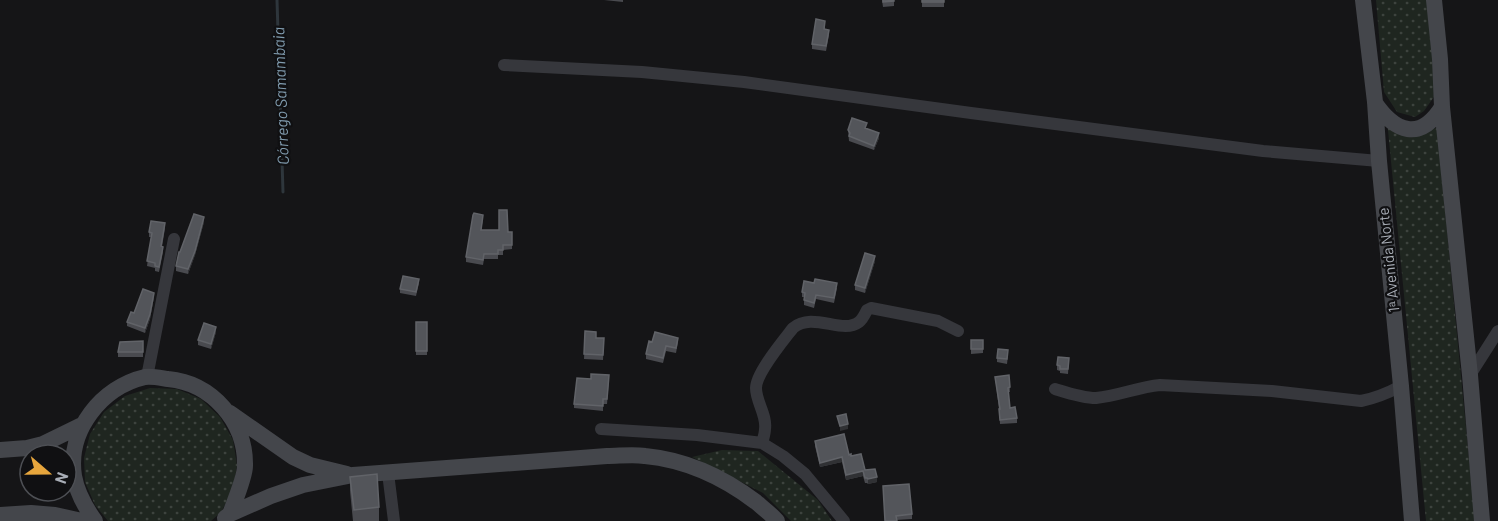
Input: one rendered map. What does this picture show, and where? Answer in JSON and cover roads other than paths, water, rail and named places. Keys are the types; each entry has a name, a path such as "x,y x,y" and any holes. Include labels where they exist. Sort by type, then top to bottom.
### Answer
{"street":[{"name":"1ᵃ Avenida Norte","path":"1363,0 1375,102 1412,521"},
{"path":"1434,0 1442,107 1470,375 1482,521"},
{"path":"504,65 642,72 744,82 1263,150 1379,161"},
{"path":"1375,102 1388,120 1411,129 1417,129 1432,122 1442,107"},
{"path":"147,377 174,239"},
{"path":"762,443 766,428 757,393 758,379 798,324 808,321 850,326 858,323 871,308 939,321 958,331"},
{"path":"1470,375 1498,331"},
{"path":"95,521 81,499 74,475 74,449 82,425 99,402 124,385 147,377 181,380 208,392 229,412 293,457 310,465 353,475"},
{"path":"1055,390 1097,398 1146,386 1160,385 1272,391 1361,401 1375,399 1401,386"},
{"path":"226,518 245,468 242,439 229,412"},
{"path":"0,450 43,444 82,425"},
{"path":"601,429 697,435 762,443 805,474 844,521"},
{"path":"226,518 271,496 303,485 353,475 643,455 683,462 710,473 742,491 777,521"},
{"path":"388,473 394,521"},
{"path":"0,515 31,513 82,521"}],"waterway":[{"name":"Córrego Samambaia","path":"277,0 283,192"}]}
